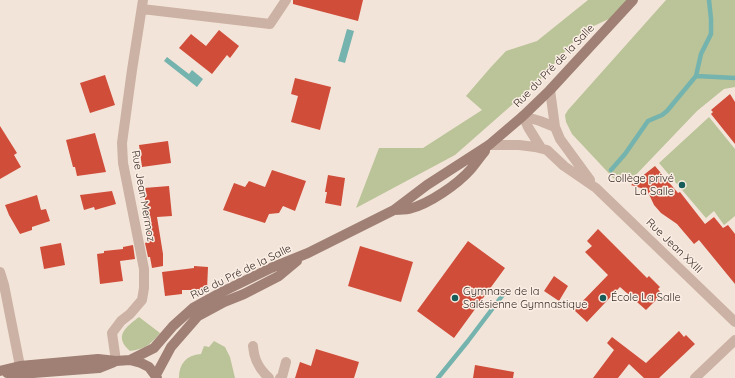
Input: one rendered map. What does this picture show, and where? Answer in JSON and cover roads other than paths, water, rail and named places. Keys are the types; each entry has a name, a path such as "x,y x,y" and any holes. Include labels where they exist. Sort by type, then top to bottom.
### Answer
{"main road":[{"name":"Rue du Pré de la Salle","path":"130,360 154,348 173,326 193,308 257,275 308,253 394,210 427,185 490,145 550,90 632,0"},
{"name":"Rue du Pré de la Salle","path":"394,210 408,210 420,206 438,195 457,182 471,169 490,145"},
{"name":"Rue du Pré de la Salle","path":"156,376 171,346 198,316 279,276 308,253"},
{"path":"0,372 20,366 98,359 116,361 130,360 141,362 149,367 156,376"},
{"path":"0,372 20,374 99,368 116,361"}],"street":[{"path":"142,5 270,24 286,0"},
{"name":"Rue Jean Mermoz","path":"116,361 112,333 121,321 130,314 142,300 144,288 144,270 123,163 122,143 142,5"},
{"name":"Rue Jean XXIII","path":"550,90 555,127 560,139 596,188 735,322"},
{"path":"523,116 555,127"},
{"name":"Rue Jean XXIII","path":"523,116 541,148"},
{"name":"Rue Jean XXIII","path":"490,145 519,145 546,150 564,166 596,188"},
{"path":"0,272 4,285 20,366"},
{"path":"695,378 735,340"},
{"path":"253,346 254,354 259,367 269,378"},
{"path":"280,378 282,377 286,362"}],"water":[{"path":"347,29 354,31 345,63 338,61"},
{"path":"167,57 189,74 192,70 203,79 197,87 164,61"}],"waterway":[{"path":"611,170 625,154 648,121 662,115 667,111 696,76 701,54 711,34 709,0"},
{"path":"696,76 735,78"},
{"path":"438,378 502,296"}],"place":[{"name":"Collège privé La Salle","path":"682,185"},
{"name":"Gymnase de la Salésienne Gymnastique","path":"455,298"},
{"name":"École La Salle","path":"603,298"}]}
